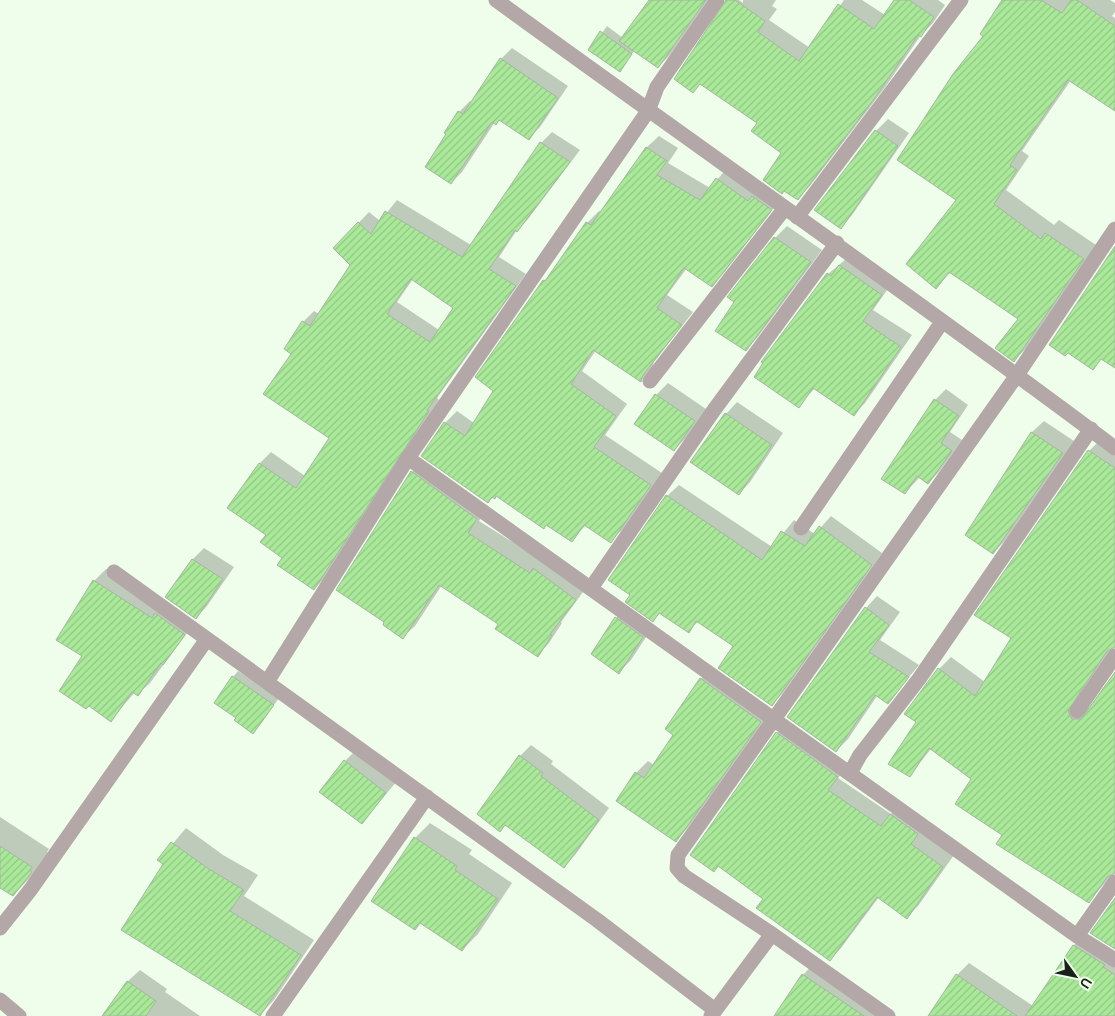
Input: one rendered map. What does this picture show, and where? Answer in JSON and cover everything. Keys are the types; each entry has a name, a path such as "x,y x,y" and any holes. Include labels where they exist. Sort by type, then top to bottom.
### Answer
{"street":[{"path":"496,0 791,213 837,243 1115,448"},
{"path":"266,682 408,458 648,111 657,87 717,0"},
{"path":"650,381 791,213 960,0"},
{"path":"888,1016 772,934 684,876 677,868 678,855 1016,375 1115,229"},
{"path":"591,588 714,410 837,243"},
{"path":"801,528 942,322"},
{"path":"850,774 860,756 919,679 1091,430"},
{"path":"408,458 1077,936 1115,960"},
{"path":"114,572 597,920 713,1013 772,934"},
{"path":"0,928 31,889 206,639"},
{"path":"1077,712 1115,656"},
{"path":"273,1016 427,797"},
{"path":"1077,936 1115,882"},
{"path":"0,1000 19,1016"}],"building":[{"path":"649,0 706,0 658,68 619,41"},
{"path":"726,0 735,0 765,21 758,32 799,61 838,4 874,29 894,0 909,0 934,17 921,37 918,35 874,99 798,200 784,191 782,194 763,180 781,153 751,131 757,123 700,84 693,93 674,79"},
{"path":"1002,0 1041,0 1062,13 1071,0 1077,0 1115,26 1115,111 1068,80 1010,165 1017,170 994,204 1041,239 1045,233 1084,259 1014,362 995,348 1018,319 949,272 936,289 906,264 956,200 897,160 953,74 983,36 980,34"},
{"path":"600,31 632,54 620,72 588,50"},
{"path":"500,58 558,98 529,140 499,120 496,125 492,122 451,184 425,167 458,111 463,114"},
{"path":"875,130 898,146 841,229 814,210"},
{"path":"540,142 570,162 517,232 515,230 489,269 516,286 427,410 429,411 314,590 277,565 282,558 260,542 266,535 227,508 259,463 296,488 329,438 263,394 291,354 284,349 302,321 310,326 350,265 333,248 358,222 371,234 385,211 462,257","holes":["411,279 453,308 430,342 387,314"]},
{"path":"646,147 667,161 657,175 700,200 716,178 748,201 752,196 772,210 712,287 684,268 657,308 682,325 643,375 641,382 593,350 571,384 616,416 594,447 651,485 611,543 584,525 572,542 546,525 544,529 496,496 495,499 492,497 488,503 421,456 444,422 465,436 493,391 475,377 586,222 591,225"},
{"path":"774,237 811,262 746,351 715,331 734,302 727,297"},
{"path":"1115,246 1115,368 1101,359 1093,370 1068,353 1065,356 1049,345"},
{"path":"839,265 882,295 863,321 901,347 854,416 813,388 799,408 754,377 763,363 761,362 827,273 831,276"},
{"path":"655,394 695,421 674,451 634,424"},
{"path":"934,399 959,416 941,443 952,451 928,484 917,476 905,494 881,479"},
{"path":"725,413 772,445 739,495 690,462"},
{"path":"1031,432 1063,453 993,554 965,535"},
{"path":"1088,450 1115,468 1115,647 1107,651 1068,711 1072,719 1081,719 1115,672 1115,873 1107,877 1089,903 996,844 1002,835 955,804 971,779 929,748 910,777 888,764 916,722 904,714 938,668 975,696 1011,638 974,615"},
{"path":"411,471 477,519 468,533 530,573 533,568 576,600 550,634 552,635 538,657 495,629 498,624 439,585 403,639 383,625 384,622 336,590"},
{"path":"666,495 762,560 781,531 805,546 819,526 872,565 772,706 718,668 733,646 696,621 689,633 659,613 653,622 625,602 630,595 608,580"},
{"path":"192,559 223,579 196,619 165,597"},
{"path":"93,580 152,618 155,613 185,635 163,665 161,663 138,696 132,692 111,722 89,706 86,709 59,691 82,656 56,640"},
{"path":"865,607 889,625 869,652 909,677 888,704 875,695 836,752 787,717"},
{"path":"615,617 643,637 619,674 591,654"},
{"path":"232,676 274,705 253,734 234,720 236,718 214,703"},
{"path":"700,678 761,722 676,842 616,801 635,772 644,778 673,735 665,729"},
{"path":"776,732 838,777 828,790 881,826 890,814 918,834 911,844 943,867 907,919 877,897 830,961 756,908 763,899 718,866 714,872 690,855"},
{"path":"519,755 543,773 541,776 599,820 564,868 505,825 500,832 477,814"},
{"path":"344,760 386,793 362,824 319,792"},
{"path":"414,837 457,866 455,870 498,899 462,951 420,923 415,930 371,901"},
{"path":"171,842 209,869 244,890 230,911 301,955 260,1016 121,930 163,864 157,860"},
{"path":"0,846 32,867 30,870 32,872 13,896 0,888"},
{"path":"1115,898 1115,949 1090,933"},
{"path":"1073,945 1105,965 1103,967 1115,975 1115,1016 1025,1016"},
{"path":"802,974 864,1016 774,1016"},
{"path":"956,974 1017,1016 928,1016"},
{"path":"127,981 156,1001 146,1016 102,1016"}]}
